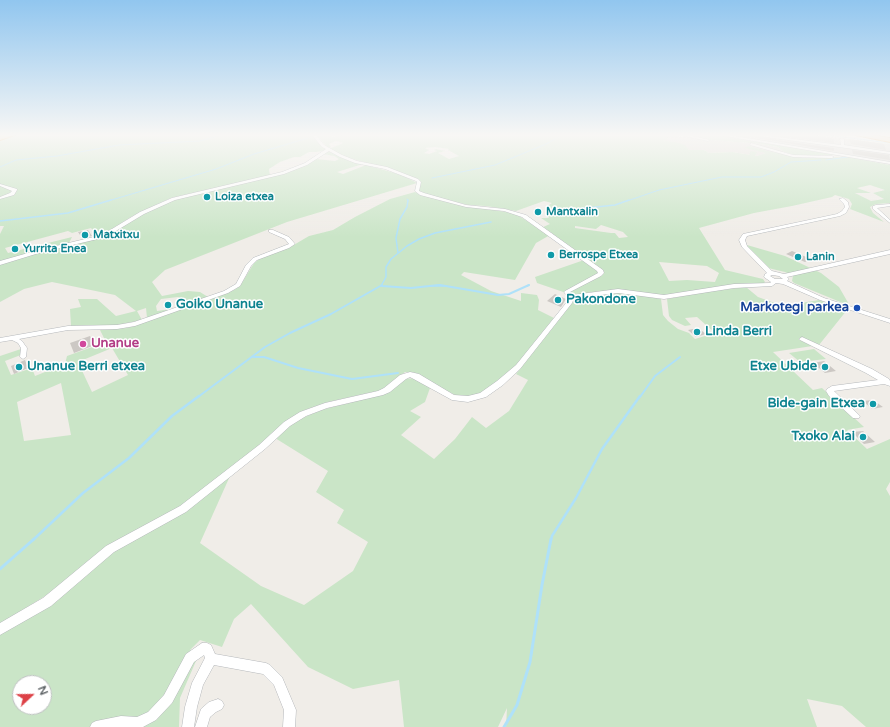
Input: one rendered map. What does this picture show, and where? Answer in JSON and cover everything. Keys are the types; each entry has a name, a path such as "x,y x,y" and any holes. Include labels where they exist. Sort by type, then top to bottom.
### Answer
{"street":[{"path":"0,263 37,252 104,236 142,213 184,196 283,173 293,169"},
{"path":"388,169 419,182 417,191 422,194 466,206 505,210 524,216 600,270 601,273 599,275 567,292 571,297"},
{"path":"0,185 15,190 12,194 0,198"},
{"path":"841,198 846,203 847,207 844,212 838,215 745,235 742,240 745,248 770,273 822,299 889,319"},
{"path":"890,205 875,207 875,209 890,222"},
{"path":"0,340 68,328 117,327 135,324 231,290 238,285 249,265 255,259 288,247 292,244 291,240 271,231"},
{"path":"571,297 618,291 664,297 734,286 772,284 774,281 890,252"},
{"path":"770,273 767,277 774,281"},
{"path":"0,630 47,602 110,549 183,509 262,447 287,424 304,414 325,406 380,393 387,390 403,377 410,374 452,397 468,399 483,395 500,383 518,367 570,302 571,297"},
{"path":"14,338 20,342 24,348 23,357"},
{"path":"802,339 852,362 888,383"},
{"path":"856,416 830,391 832,389 888,383"},
{"path":"96,727 121,722 138,723 152,716 168,699 190,658 202,649 207,649 211,659"},
{"path":"188,727 191,707 198,683 211,659"},
{"path":"211,659 266,669 278,681 290,710 289,727"},
{"path":"201,727 205,713 213,706 218,705"}],"green space":[{"path":"0,169 269,169 270,176 171,198 131,217 101,236 95,233 91,228 72,233 68,231 5,248 8,253 72,237 69,243 0,262 0,234 4,226 0,226"},
{"path":"294,169 347,169 337,172 343,174 356,169 380,169 402,175 417,183 287,222 165,270 152,282 162,296 188,291 200,292 208,297 189,304 178,297 161,299 156,306 157,311 172,310 147,318 146,308 137,311 142,320 118,325 71,326 70,309 81,307 78,299 97,299 116,316 136,311 115,295 52,282 24,289 0,302 0,264 104,237 145,212 175,199 268,177"},
{"path":"387,169 890,169 890,203 876,204 870,207 873,213 884,222 850,209 852,204 849,199 835,195 792,206 754,213 699,228 725,270 763,279 765,282 763,284 730,286 657,296 619,289 572,295 537,283 535,277 587,259 543,227 550,224 541,218 549,218 546,214 555,212 546,207 552,203 544,201 516,211 486,206 468,205 424,194 418,191 417,180","holes":["870,185 885,190 873,193 884,199 871,201 855,193 871,193 857,188","601,225 623,232 628,237 619,238 615,233 575,228 575,226 596,229","659,262 707,266 719,273 715,282 687,280 669,281"]},
{"path":"415,192 421,195 465,206 514,213 550,235 536,243 515,280 464,272 461,275 491,291 521,301 521,293 537,295 539,300 538,310 554,318 517,366 483,394 470,397 457,396 413,372 405,372 382,390 328,402 305,410 291,418 259,446 177,509 58,588 0,624 0,356 24,348 26,353 5,361 11,375 32,368 35,376 65,364 67,356 106,342 100,330 127,328 234,290 240,286 254,263 262,257 292,246 309,236 333,230 390,199","holes":["112,348 128,375 92,392 78,362","61,383 71,435 24,441 17,402"]},
{"path":"747,245 785,256 821,273 839,287 850,306 794,283 792,281 793,276 785,272 768,268 753,254"},
{"path":"746,287 758,297 783,306 819,300 847,310 819,345 773,352 813,390 822,388 864,427 847,430 867,449 890,439 890,482 886,489 890,496 890,727 866,727 842,706 807,699 817,727 506,727 507,708 498,727 404,727 399,680 353,689 308,667 251,604 234,619 222,647 200,640 190,650 199,654 180,698 179,727 0,727 0,633 125,544 230,476 200,543 261,586 304,605 353,571 368,542 337,523 344,510 316,492 328,471 275,438 293,422 321,410 380,395 404,379 415,378 430,388 425,402 410,411 421,417 401,435 434,459 455,439 472,417 486,428 509,411 528,380 516,374 575,299 619,292 661,299 663,315 678,329 689,333 695,339 715,333 697,317 685,318 691,325 685,326 672,320 669,316 667,299 704,292"},
{"path":"814,349 826,359 800,362 789,353"}],"building":[{"path":"88,230 92,236 82,238 78,232"},
{"name":"Lanin","path":"792,251 811,259 805,262 786,254"},
{"name":"Pakondone","path":"555,294 566,299 561,307 547,301"},
{"name":"Linda Berri","path":"698,328 706,334 696,337 688,330"},
{"name":"Unanue","path":"90,336 95,345 74,353 70,343"},
{"name":"Unanue Berri etxea","path":"25,360 28,368 14,374 11,366"},
{"name":"Etxe Ubide","path":"824,361 836,371 825,373 813,363"},
{"name":"Bide-gain Etxea","path":"873,400 883,407 872,409 863,401"},
{"name":"Txoko Alai","path":"863,431 875,442 864,444 852,432"}],"waterway":[{"path":"108,201 216,169"},
{"path":"432,178 476,169"},
{"path":"627,201 659,190 722,177 761,177 779,169"},
{"path":"0,221 68,213 111,200"},
{"path":"568,210 615,205 629,200"},
{"path":"398,253 396,238 400,219 407,207 408,201"},
{"path":"381,285 386,277 386,267 391,259 407,246 419,239 435,233 491,222"},
{"path":"198,397 265,347 290,333 331,314 381,285"},
{"path":"382,286 411,288 439,285"},
{"path":"440,285 446,286"},
{"path":"446,286 498,295 509,294 529,285 527,286"},
{"path":"430,286 446,286"},
{"path":"253,357 264,357 298,368 352,379 398,373"},
{"path":"640,397 655,376 680,357"},
{"path":"33,540 83,493 129,458 172,416 199,396"},
{"path":"551,540 576,498 602,449 640,396"},
{"path":"0,569 34,539"},
{"path":"504,727 517,705 530,662 551,539"}],"place":[{"name":"Loiza etxea","path":"207,197"},
{"name":"Mantxalin","path":"538,212"},
{"name":"Matxitxu","path":"85,235"},
{"name":"Yurrita Enea","path":"15,249"},
{"name":"Berrospe Etxea","path":"551,255"},
{"name":"Lanin","path":"798,257"},
{"name":"Pakondone","path":"558,300"},
{"name":"Goiko Unanue","path":"168,305"},
{"name":"Markotegi parkea","path":"857,308"},
{"name":"Linda Berri","path":"697,332"},
{"name":"Unanue","path":"83,344"},
{"name":"Unanue Berri etxea","path":"19,367"},
{"name":"Etxe Ubide","path":"825,367"},
{"name":"Bide-gain Etxea","path":"873,404"},
{"name":"Txoko Alai","path":"863,437"}]}
